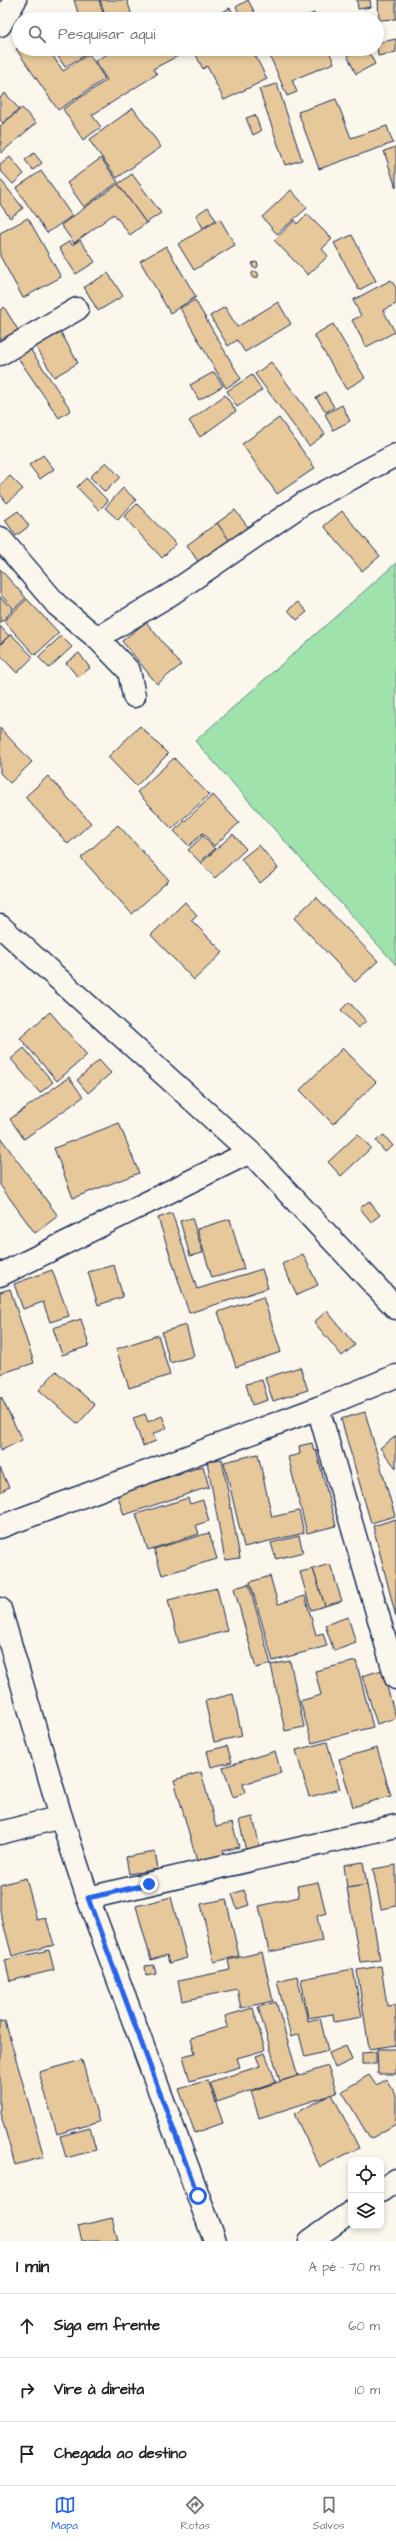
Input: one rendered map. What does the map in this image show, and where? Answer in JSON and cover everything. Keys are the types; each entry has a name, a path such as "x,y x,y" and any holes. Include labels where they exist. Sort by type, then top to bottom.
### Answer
{"street":[{"path":"0,25 16,0"},
{"path":"0,354 77,309"},
{"path":"97,638 171,594 304,503 396,455"},
{"path":"0,538 56,605 97,638 129,671 134,696"},
{"path":"0,926 250,1152 396,1308"},
{"path":"0,1275 250,1152"},
{"path":"0,1527 318,1408 396,1376"},
{"path":"318,1408 396,1678"},
{"path":"0,1609 7,1655 88,1898 215,2241"},
{"path":"0,1833 61,1817"},
{"path":"88,1898 396,1826"},
{"path":"384,2189 396,2180"},
{"path":"310,2241 348,2214"}],"green space":[{"path":"396,563 396,965 195,741"}],"building":[{"path":"74,0 99,0 103,12 78,12"},
{"path":"100,0 127,0 131,12 104,12"},
{"path":"248,0 254,12 239,12 236,7"},
{"path":"357,0 370,0 371,7 358,9"},
{"path":"378,0 396,0 396,19 384,20 384,12 379,12"},
{"path":"230,8 233,12 222,12"},
{"path":"396,39 396,52 384,55 384,42"},
{"path":"21,56 53,56 63,71 86,56 90,56 105,79 58,110"},
{"path":"58,56 84,56 65,67"},
{"path":"104,56 178,56 153,69 157,74 92,115 101,127 83,140 63,109 107,80 95,61"},
{"path":"196,56 256,56 267,79 224,100 207,66 203,69"},
{"path":"270,56 331,56 334,63 292,80 297,92 287,96"},
{"path":"347,56 371,56 375,64 356,74"},
{"path":"277,84 302,160 285,165 259,89"},
{"path":"5,93 19,109 3,123 0,120 0,98"},
{"path":"336,99 351,138 387,126 393,143 319,169 298,112"},
{"path":"22,108 36,123 1,153 0,126"},
{"path":"133,108 161,147 117,178 89,140"},
{"path":"255,115 261,131 253,135 246,118"},
{"path":"396,147 396,188 384,151"},
{"path":"34,153 42,163 33,170 25,160"},
{"path":"10,157 24,174 13,184 0,170 0,165"},
{"path":"101,158 118,182 84,207 67,183"},
{"path":"41,171 72,216 47,233 16,188"},
{"path":"132,174 161,213 146,223 118,184"},
{"path":"0,179 23,208 10,218 0,204"},
{"path":"118,184 146,223 130,235 114,214 74,243 61,225"},
{"path":"291,190 307,208 277,234 262,217"},
{"path":"208,207 216,220 203,228 196,215"},
{"path":"307,214 332,239 322,249 328,256 308,275 274,240 295,220 297,224"},
{"path":"28,218 61,277 23,298 0,256 0,233"},
{"path":"220,219 235,245 194,270 178,244"},
{"path":"352,235 376,281 359,290 334,243"},
{"path":"80,240 95,262 76,274 59,248 70,241 72,245"},
{"path":"166,246 196,297 170,313 140,261"},
{"path":"255,262 258,265 255,268 252,265"},
{"path":"255,271 258,272 258,278 255,279 252,278 251,275 252,272"},
{"path":"108,273 123,296 98,311 84,287"},
{"path":"391,280 396,288 396,304 383,310 395,332 366,347 352,320 361,316 353,300"},
{"path":"195,300 241,379 226,388 180,308"},
{"path":"278,302 291,324 245,352 237,340 228,346 210,316 225,307 237,327"},
{"path":"4,307 18,330 0,341 0,310"},
{"path":"333,324 365,378 346,389 314,335"},
{"path":"60,331 78,363 54,377 35,345"},
{"path":"28,346 71,410 59,418 16,355"},
{"path":"271,362 325,434 309,446 255,374"},
{"path":"214,372 223,386 199,400 190,385"},
{"path":"252,375 262,390 237,407 227,391"},
{"path":"325,392 334,407 326,412 316,398"},
{"path":"225,395 236,411 200,437 189,421"},
{"path":"342,405 350,421 333,430 325,414"},
{"path":"279,418 315,468 277,494 242,444"},
{"path":"43,455 54,469 40,479 29,465"},
{"path":"106,462 120,477 105,492 90,477"},
{"path":"10,476 23,489 7,503 0,494 0,485"},
{"path":"86,478 108,501 99,510 77,487"},
{"path":"123,488 136,500 118,520 105,508"},
{"path":"137,504 176,544 162,558 124,517"},
{"path":"235,510 251,531 232,544 217,523"},
{"path":"18,511 29,526 16,536 5,520"},
{"path":"342,511 380,556 362,571 324,526"},
{"path":"217,523 232,544 201,566 187,545"},
{"path":"0,569 26,598 14,609 0,594"},
{"path":"0,597 13,610 0,623"},
{"path":"27,599 59,633 35,655 4,621"},
{"path":"298,602 307,612 297,620 288,610"},
{"path":"146,622 181,665 157,684 122,641"},
{"path":"0,626 9,636 0,644"},
{"path":"11,634 33,657 17,673 0,655 0,645"},
{"path":"61,636 72,647 49,668 38,657"},
{"path":"79,653 90,668 78,677 66,663"},
{"path":"140,726 168,754 136,786 108,757"},
{"path":"0,728 32,762 10,783 0,773"},
{"path":"174,758 209,795 172,829 137,792"},
{"path":"48,776 91,823 68,844 25,797"},
{"path":"213,795 239,823 214,846 203,833 189,846 174,831"},
{"path":"118,825 169,880 132,914 81,858"},
{"path":"233,834 246,849 215,878 201,863"},
{"path":"203,836 215,849 200,862 188,850"},
{"path":"259,845 278,868 260,883 241,859"},
{"path":"316,897 378,961 355,982 294,918"},
{"path":"185,902 197,915 191,920 223,952 194,980 151,935"},
{"path":"349,1002 366,1021 358,1028 341,1010"},
{"path":"50,1012 87,1055 57,1081 20,1038"},
{"path":"24,1048 53,1082 40,1093 11,1059"},
{"path":"343,1048 376,1082 333,1124 300,1090"},
{"path":"99,1060 111,1073 88,1093 77,1080"},
{"path":"69,1077 83,1097 24,1139 10,1119"},
{"path":"119,1123 139,1173 73,1198 54,1148"},
{"path":"358,1134 371,1148 341,1176 328,1162"},
{"path":"384,1135 393,1146 385,1152 376,1141"},
{"path":"0,1137 58,1216 35,1233 0,1185"},
{"path":"369,1201 380,1215 371,1222 360,1208"},
{"path":"172,1213 197,1289 262,1269 268,1288 189,1313 158,1218"},
{"path":"192,1218 203,1253 190,1256 180,1221"},
{"path":"230,1219 244,1269 212,1278 197,1229"},
{"path":"303,1254 318,1285 297,1295 282,1264"},
{"path":"114,1265 123,1297 98,1305 88,1272"},
{"path":"52,1270 69,1316 50,1322 43,1302 23,1309 14,1284"},
{"path":"10,1289 34,1363 0,1374 0,1292"},
{"path":"263,1297 281,1352 236,1367 218,1312"},
{"path":"327,1311 355,1345 342,1356 314,1322"},
{"path":"81,1319 89,1346 62,1355 53,1328"},
{"path":"186,1325 194,1356 170,1363 162,1332"},
{"path":"158,1335 170,1375 129,1388 116,1349"},
{"path":"300,1367 308,1390 273,1401 265,1378"},
{"path":"56,1371 95,1405 78,1424 39,1390"},
{"path":"262,1380 268,1400 252,1405 246,1384"},
{"path":"1,1397 22,1440 0,1451 0,1398"},
{"path":"365,1412 395,1516 371,1523 341,1419"},
{"path":"145,1414 148,1422 162,1416 167,1428 153,1434 156,1441 143,1446 133,1418"},
{"path":"396,1436 396,1468 380,1448"},
{"path":"312,1443 314,1451 316,1450 336,1526 307,1533 288,1457 300,1454 299,1446"},
{"path":"258,1454 272,1517 299,1511 304,1533 244,1547 224,1462"},
{"path":"222,1459 240,1558 225,1560 207,1461"},
{"path":"203,1466 209,1487 124,1515 117,1494"},
{"path":"0,1468 9,1487 0,1492"},
{"path":"188,1498 190,1504 203,1500 209,1521 196,1525 199,1534 148,1550 136,1514"},
{"path":"396,1519 396,1617 373,1526"},
{"path":"209,1533 217,1559 162,1575 154,1549"},
{"path":"299,1536 303,1552 276,1559 271,1543"},
{"path":"330,1564 342,1601 325,1606 313,1569"},
{"path":"313,1569 325,1606 311,1610 300,1572"},
{"path":"270,1576 278,1604 305,1596 316,1635 323,1633 327,1646 273,1661 250,1582"},
{"path":"249,1584 271,1664 256,1668 234,1588"},
{"path":"217,1588 227,1631 179,1643 168,1600"},
{"path":"348,1617 356,1643 334,1651 325,1625"},
{"path":"290,1661 304,1727 285,1731 271,1665"},
{"path":"356,1661 373,1727 312,1743 300,1701 321,1695 315,1671"},
{"path":"382,1670 396,1718 377,1724 362,1676"},
{"path":"233,1694 242,1736 214,1742 205,1701"},
{"path":"327,1742 340,1789 309,1797 296,1750"},
{"path":"227,1746 232,1762 211,1767 207,1751"},
{"path":"377,1748 391,1796 353,1807 339,1759"},
{"path":"275,1751 281,1773 243,1784 245,1793 233,1797 223,1767"},
{"path":"201,1772 216,1827 232,1823 239,1847 223,1851 225,1857 198,1865 174,1780"},
{"path":"253,1817 260,1848 246,1851 239,1820"},
{"path":"155,1852 158,1869 129,1874 126,1857"},
{"path":"363,1862 367,1885 347,1888 344,1865"},
{"path":"396,1865 396,1906 381,1909 373,1869"},
{"path":"26,1878 37,1920 46,1918 54,1945 12,1956 0,1911 0,1885"},
{"path":"318,1882 326,1913 317,1916 322,1941 269,1952 259,1906 299,1897 297,1886"},
{"path":"367,1885 380,1960 360,1962 347,1888"},
{"path":"244,1890 249,1905 237,1909 232,1894"},
{"path":"171,1897 187,1958 169,1963 167,1955 151,1960 136,1906"},
{"path":"226,1899 239,1956 214,1962 201,1904"},
{"path":"49,1950 54,1970 10,1981 5,1960"},
{"path":"262,1952 273,2001 241,2008 237,1989 182,2001 178,1981 230,1970 228,1960"},
{"path":"154,1965 156,1974 146,1976 145,1966"},
{"path":"381,1966 387,2006 396,2005 396,2045 369,2049 357,1970"},
{"path":"353,1969 362,2017 334,2022 333,2014 308,2018 301,1979"},
{"path":"297,1976 308,2021 320,2018 328,2051 305,2057 299,2034 291,2037 277,1981"},
{"path":"276,2002 298,2076 280,2081 258,2007"},
{"path":"253,2008 265,2050 237,2058 240,2067 190,2081 183,2056 195,2053 191,2038 228,2027 225,2016"},
{"path":"5,2021 44,2157 15,2165 0,2112 0,2022"},
{"path":"346,2046 352,2060 335,2068 329,2053"},
{"path":"377,2049 396,2049 396,2074 378,2074"},
{"path":"376,2052 376,2064 362,2064 362,2053"},
{"path":"265,2053 276,2082 217,2102 210,2082 260,2066 256,2056"},
{"path":"82,2060 99,2122 57,2134 39,2072"},
{"path":"328,2066 337,2093 259,2118 251,2091"},
{"path":"369,2075 376,2085 386,2079 396,2095 396,2124 370,2139 342,2091"},
{"path":"208,2080 223,2123 195,2133 179,2089"},
{"path":"332,2094 359,2148 320,2167 294,2114"},
{"path":"90,2128 96,2150 66,2158 60,2136"},
{"path":"112,2218 118,2241 82,2241 78,2226"}],"route":[{"path":"149,1884 88,1898 198,2196"}]}
